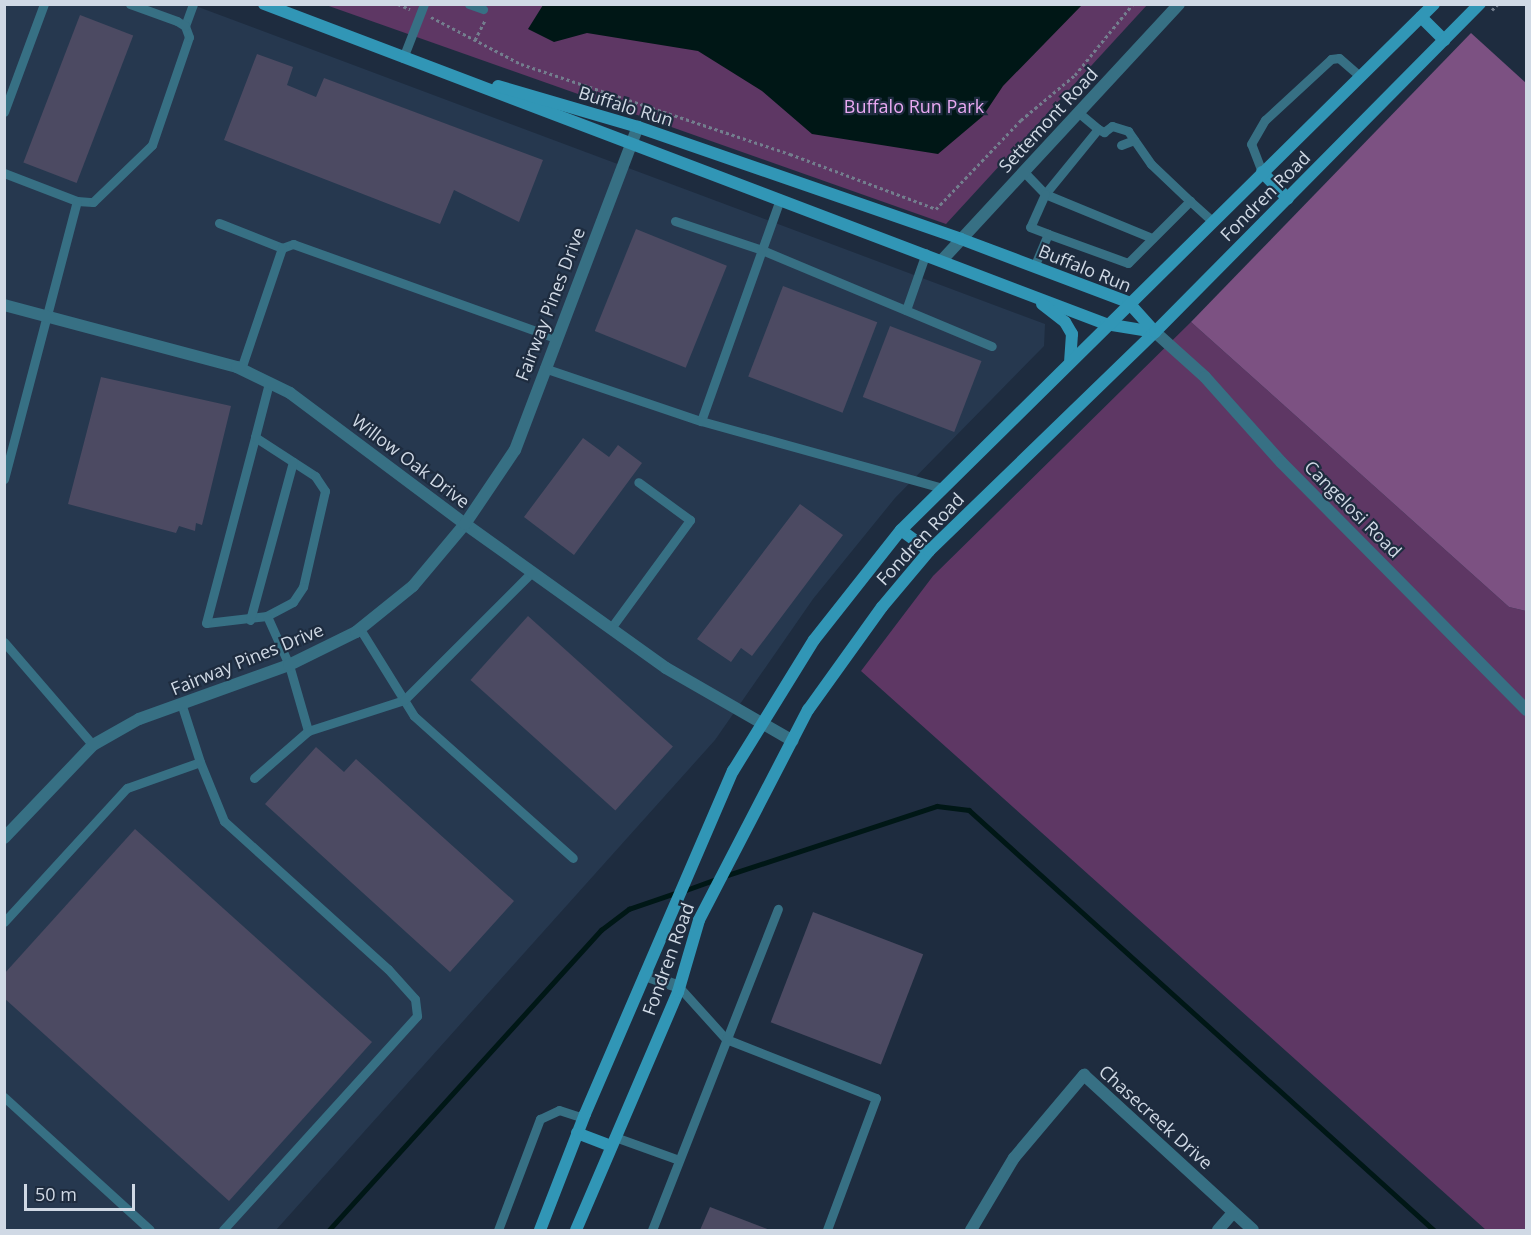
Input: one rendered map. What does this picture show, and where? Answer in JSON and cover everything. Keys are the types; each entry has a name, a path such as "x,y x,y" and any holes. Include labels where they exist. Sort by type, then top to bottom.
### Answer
{"main road":[{"name":"Buffalo Run","path":"264,4 632,145 943,259 1106,324 1155,332"},
{"name":"Fondren Road","path":"540,1230 583,1118 733,771 814,639 901,530 1128,302 1434,4"},
{"name":"Fondren Road","path":"576,1230 679,987 699,920 808,710 882,608 929,551 1155,332 1480,4"},
{"path":"1421,17 1444,40"},
{"name":"Buffalo Run","path":"403,58 638,127 961,239 1128,302 1155,332"},
{"path":"1262,172 1287,199"},
{"path":"1023,292 1065,322 1072,334 1070,360"},
{"path":"901,530 929,551"},
{"path":"577,1134 613,1142"}],"street":[{"name":"Settemont Road","path":"943,259 1179,4"},
{"name":"Fairway Pines Drive","path":"4,838 93,745 139,719 182,706 289,665 360,629 413,586 465,524 515,450 555,338 638,127"},
{"name":"Willow Oak Drive","path":"4,305 241,369 290,393 465,524 666,668 793,741"},
{"name":"Cangelosi Road","path":"1155,332 1205,377 1281,462 1527,710"},
{"path":"645,975 679,987"},
{"name":"Chasecreek Drive","path":"971,1230 1014,1158 1084,1075 1253,1230"},
{"path":"1218,1230 1233,1213"}],"lane":[{"path":"4,111 44,4"},
{"path":"130,4 185,26"},
{"path":"4,173 77,201 86,203 100,198 153,145 189,37 185,26 193,4"},
{"path":"470,4 483,9"},
{"path":"403,58 422,9"},
{"path":"1262,172 1252,155 1254,134 1306,80 1331,59 1339,58 1360,76"},
{"path":"1079,113 1103,134"},
{"path":"1190,201 1128,262 1093,246 1030,227 1045,194 1113,126 1128,131 1151,165 1212,221"},
{"path":"1121,145 1134,140"},
{"path":"1024,172 1045,194 1067,208 1120,230 1152,238"},
{"path":"702,420 780,199"},
{"path":"4,479 77,201"},
{"path":"675,221 762,250 992,346"},
{"path":"219,223 282,248 293,244 555,338"},
{"path":"1034,267 1054,233"},
{"path":"241,369 282,248"},
{"path":"906,310 926,253"},
{"path":"544,368 702,420 943,488"},
{"path":"255,437 315,476 325,491 303,587 293,602 267,616 250,620 206,623 269,383"},
{"path":"250,620 293,462"},
{"path":"610,628 690,520 638,482"},
{"path":"254,777 308,731 404,700 532,572"},
{"path":"267,616 289,665 308,731"},
{"path":"360,629 414,716 573,858"},
{"path":"4,642 93,745"},
{"path":"182,706 200,762 224,821 388,969 415,999 417,1016 223,1230"},
{"path":"4,922 127,788 200,762"},
{"path":"652,1230 778,909"},
{"path":"679,987 726,1039 876,1098 827,1230"},
{"path":"4,1096 150,1230"},
{"path":"498,1230 540,1119 559,1110 583,1118"},
{"path":"613,1142 679,1160"}],"path":[{"path":"398,4 422,9 521,64 790,154 936,209 1021,120 1075,75 1133,4"}],"shaded area":[{"path":"5,5 193,5 1045,324 1044,346 895,498 813,599 715,740 276,1230 5,1230"},
{"path":"543,5 1082,5 1003,86 983,116 938,154 812,134 762,91 698,51 587,33 554,42 528,29"},
{"path":"1471,33 1526,83 1526,611 1509,607 1191,322"}],"green space":[{"name":"Buffalo Run Park","path":"326,5 1147,5 946,224"},
{"path":"1191,322 1509,607 1526,611 1526,1230 1486,1230 861,671 933,576"}],"building":[{"path":"80,15 133,35 77,183 23,163"},
{"path":"257,54 293,67 287,85 316,97 324,78 543,160 519,222 454,190 440,224 224,140"},
{"path":"636,229 727,266 686,368 595,331"},
{"path":"783,286 877,322 843,413 748,377"},
{"path":"890,326 981,361 954,432 863,397"},
{"path":"101,377 231,406 202,525 196,523 195,531 179,526 176,533 68,504"},
{"path":"583,438 609,457 618,445 642,463 574,555 524,517"},
{"path":"800,504 843,535 752,656 741,648 731,662 697,639"},
{"path":"528,616 673,746 615,810 470,680"},
{"path":"316,747 344,772 356,759 514,901 450,972 265,804"},
{"path":"135,829 372,1042 229,1201 4,998 4,974"},
{"path":"813,912 923,954 881,1064 771,1022"},
{"path":"710,1207 770,1230 700,1230"}],"waterway":[{"path":"725,876 937,806 969,810 1434,1230"},
{"path":"686,890 717,879"},
{"path":"329,1230 601,930 629,909 678,892"}]}
